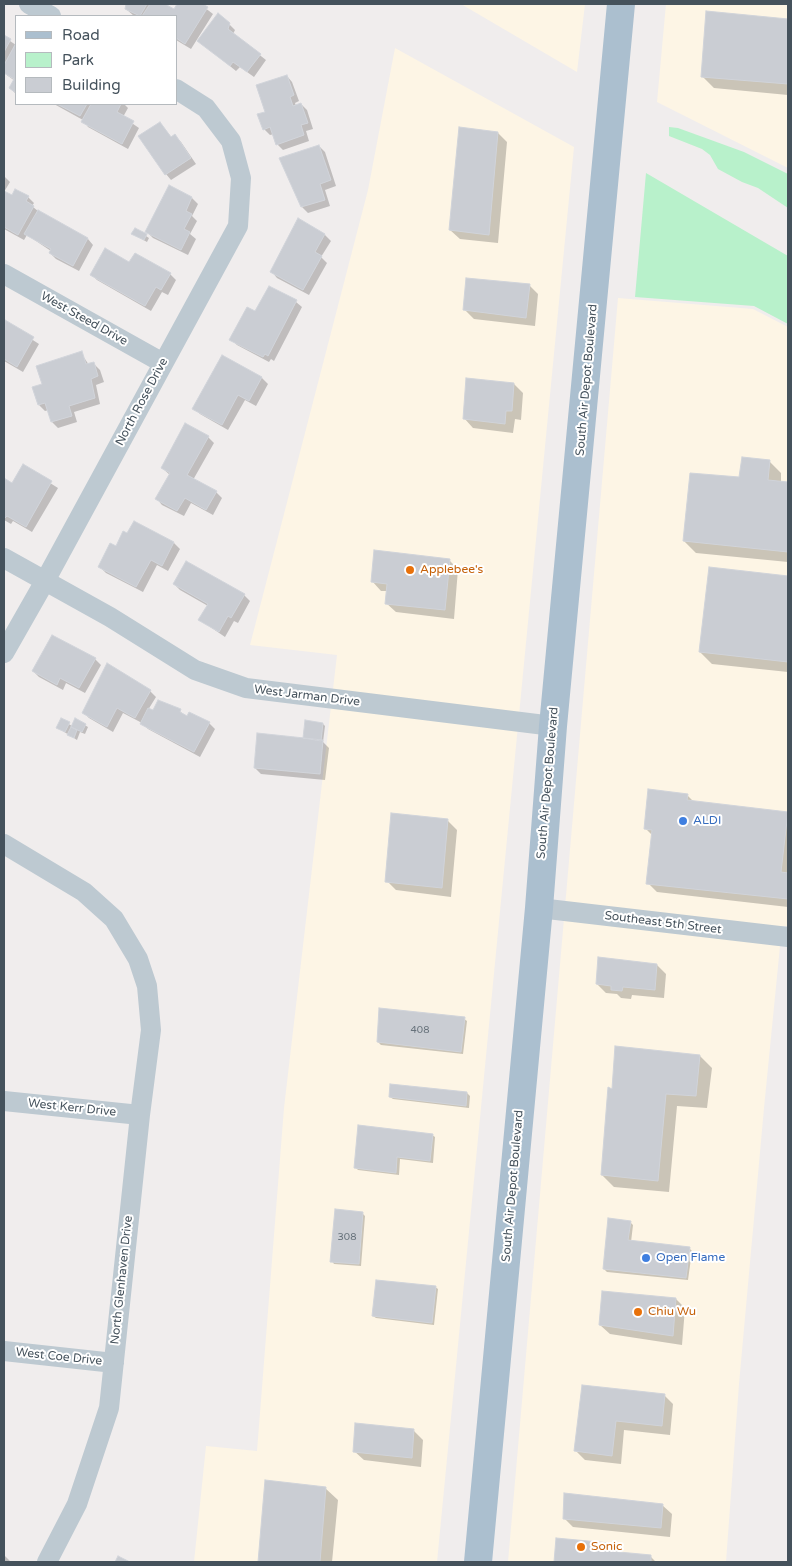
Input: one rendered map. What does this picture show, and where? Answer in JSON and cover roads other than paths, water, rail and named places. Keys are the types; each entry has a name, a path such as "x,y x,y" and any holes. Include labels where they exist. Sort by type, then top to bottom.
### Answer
{"main road":[{"name":"South Air Depot Boulevard","path":"478,1562 539,908 553,726 621,4"}],"street":[{"path":"29,4 49,15"},
{"name":"North Rose Drive","path":"4,653 238,226 240,178 231,141 206,108 178,90"},
{"name":"West Steed Drive","path":"4,274 163,363"},
{"name":"West Jarman Drive","path":"4,558 110,617 195,670 246,688 553,726"},
{"name":"North Glenhaven Drive","path":"4,844 84,892 114,918 138,958 146,986 151,1030 140,1115 109,1408 77,1504 47,1562"},
{"name":"Southeast 5th Street","path":"539,908 788,937"},
{"name":"West Kerr Drive","path":"4,1101 140,1115"},
{"name":"West Coe Drive","path":"4,1351 114,1363"}],"place":[{"name":"Applebee's","path":"410,570"},
{"name":"ALDI","path":"683,821"},
{"name":"Open Flame","path":"646,1258"},
{"name":"Chiu Wu","path":"638,1312"},
{"name":"Sonic","path":"581,1547"}]}
